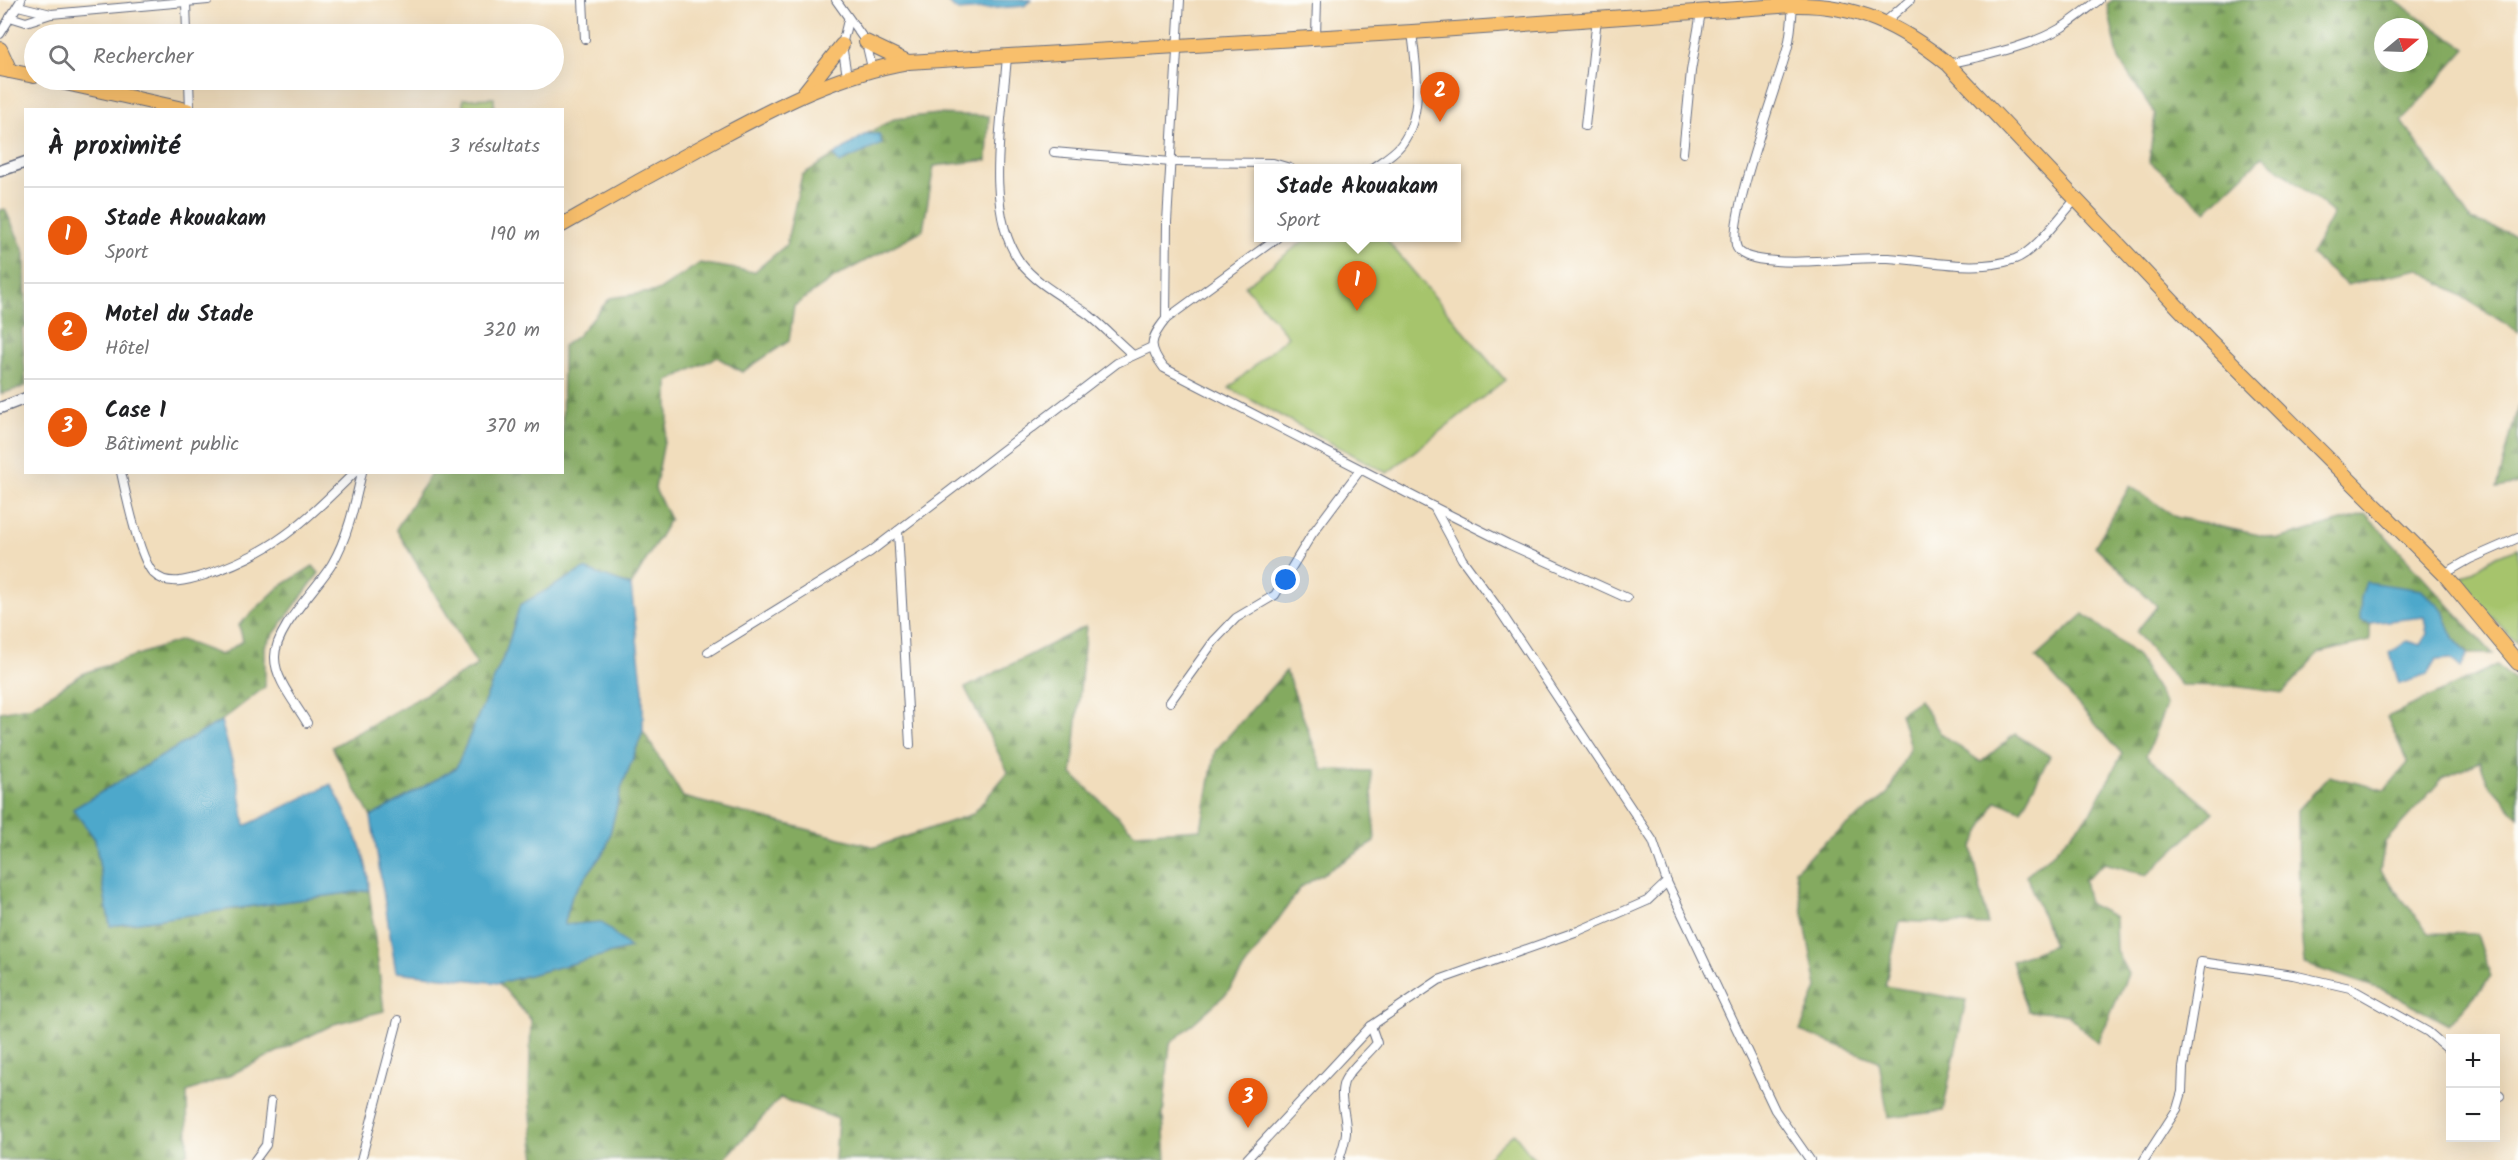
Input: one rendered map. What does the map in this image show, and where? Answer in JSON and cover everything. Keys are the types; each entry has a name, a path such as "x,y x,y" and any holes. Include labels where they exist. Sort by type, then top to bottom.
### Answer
{"highway":[{"path":"564,224 804,93 872,68 908,62 1412,32 1697,8 1822,4 1885,22 1916,38 1948,64 2211,342 2444,574 2518,663"},
{"path":"866,42 908,62"},
{"path":"804,93 842,45"},
{"path":"0,49 5,70 24,74"},
{"path":"94,90 162,106"}],"street":[{"path":"5,20 26,22 51,14 208,0"},
{"path":"583,0 585,39"},
{"path":"836,0 848,20 866,42 872,68"},
{"path":"1166,319 1171,162 1180,0"},
{"path":"1316,36 1317,0"},
{"path":"1885,22 1910,0"},
{"path":"1948,64 2013,48 2038,39 2060,28 2099,0"},
{"path":"186,2 187,24"},
{"path":"0,34 5,20 20,3 51,14"},
{"path":"1793,5 1789,44 1761,125 1737,224 1736,247 1742,254 1765,260 1888,258 1983,265 2017,258 2029,250 2076,199"},
{"path":"1683,153 1697,8"},
{"path":"1585,126 1597,18"},
{"path":"847,76 842,45 848,20"},
{"path":"1377,164 1401,145 1413,122 1417,92 1412,32"},
{"path":"1008,56 999,197 1011,243 1020,262 1035,276 1092,318 1133,355"},
{"path":"188,108 189,90"},
{"path":"1054,152 1171,162 1276,164"},
{"path":"0,171 24,163"},
{"path":"1270,242 1166,319 1153,334 1152,347 1164,368 1508,544 1627,598"},
{"path":"708,652 898,531 917,513 1117,363 1152,347"},
{"path":"0,408 24,399"},
{"path":"1170,702 1201,657 1236,618 1275,595 1312,534 1360,470"},
{"path":"122,474 132,516 152,571 161,579 184,582 241,563 262,552 292,532 353,474"},
{"path":"308,723 279,675 275,658 276,647 289,622 333,563 351,517 362,474"},
{"path":"1434,507 1462,559 1498,608 1653,841 1667,882 1775,1110 1810,1160"},
{"path":"898,531 910,745"},
{"path":"2444,574 2518,538"},
{"path":"1246,1160 1371,1026 1439,980 1578,932 1647,901 1667,882"},
{"path":"2144,1160 2177,1109 2182,1092 2183,1068 2201,962 2294,975 2350,988 2428,1032 2446,1047"},
{"path":"361,1160 398,1020"},
{"path":"1339,1160 1346,1134 1341,1096 1343,1084 1377,1043 1371,1026"},
{"path":"255,1160 266,1145 271,1102"}],"green space":[{"path":"2113,0 2394,0 2420,18 2374,18 2374,72 2428,72 2428,23 2466,49 2402,121 2471,220 2518,236 2518,332 2419,269 2347,285 2311,255 2333,213 2263,156 2206,211 2149,161 2155,114 2119,60 2107,4"},
{"path":"494,98 494,108 463,108 463,99"},
{"path":"937,114 989,116 987,160 934,166 923,230 837,276 794,306 789,341 742,372 717,357 668,381 668,421 655,489 670,519 631,586 584,569 520,605 506,651 456,768 371,817 332,747 477,665 396,529 430,474 564,474 564,345 577,336 610,298 658,291 700,263 754,272 786,245 802,175 834,155 839,163 881,144 879,134 866,134 894,119"},
{"path":"5,209 24,251 24,328 22,329 24,387 1,394 0,210"},
{"path":"1302,242 1388,242 1505,380 1387,473 1229,388 1288,336 1245,286"},
{"path":"2518,406 2518,484 2497,488"},
{"path":"2130,486 2176,517 2278,539 2366,514 2493,654 2468,654 2453,638 2442,610 2421,590 2389,587 2360,619 2370,623 2370,641 2319,653 2283,693 2234,686 2181,685 2136,632 2157,606 2095,546"},
{"path":"2518,548 2518,644 2457,581 2496,556"},
{"path":"313,566 319,573 265,646 265,687 221,721 73,809 95,839 110,926 369,890 384,1011 334,1024 228,1076 187,1092 188,1152 176,1160 0,1160 0,712 32,706 84,673 181,640 221,655 243,641 239,625 279,587"},
{"path":"2084,614 2136,655 2166,705 2146,756 2214,812 2147,875 2105,863 2084,880 2089,904 2115,917 2116,951 2128,974 2098,1043 2067,1014 2028,1011 2012,961 2054,945 2026,875 2054,852 2092,811 2122,754 2036,657"},
{"path":"1086,626 1072,774 1135,833 1201,829 1215,751 1286,671 1323,770 1371,771 1375,842 1301,887 1227,993 1170,1044 1163,1116 1166,1160 835,1160 838,1119 780,1098 724,1160 535,1160 529,1093 531,1020 499,983 630,948 564,926 572,895 606,849 621,789 643,731 683,797 875,847 973,814 1008,772 965,688"},
{"path":"2497,665 2518,684 2518,817 2488,783 2480,762 2443,778 2385,842 2380,871 2429,933 2477,934 2491,977 2449,1025 2383,990 2304,964 2299,908 2298,810 2329,776 2385,790 2408,763 2387,717"},
{"path":"1919,700 1941,734 1981,762 2015,734 2050,756 2021,810 1996,801 1972,848 1988,925 1900,921 1885,986 1966,1000 1943,1111 1888,1118 1879,1061 1800,1031 1817,988 1795,870 1825,842 1887,795 1910,747 1900,713"},
{"path":"1514,1133 1535,1160 1484,1160"}],"water":[{"path":"944,0 1031,0 1024,6 958,11"},
{"path":"866,134 879,134 882,144 839,163 834,155"},
{"path":"584,569 631,586 643,691 643,731 621,789 606,849 572,895 564,925 601,922 630,948 499,983 396,972 371,817 456,768 506,651 520,605"},
{"path":"2366,582 2421,590 2443,610 2453,638 2468,654 2461,668 2451,659 2436,660 2427,675 2399,684 2390,653 2407,641 2420,645 2427,634 2424,617 2370,623 2360,620 2361,598"},
{"path":"221,721 239,786 245,826 331,784 361,849 369,890 110,926 95,839 73,809"}],"place":[{"name":"Motel du Stade","path":"1440,122"},
{"name":"Stade Akouakam","path":"1357,311"},
{"name":"Case 1","path":"1248,1128"}]}
